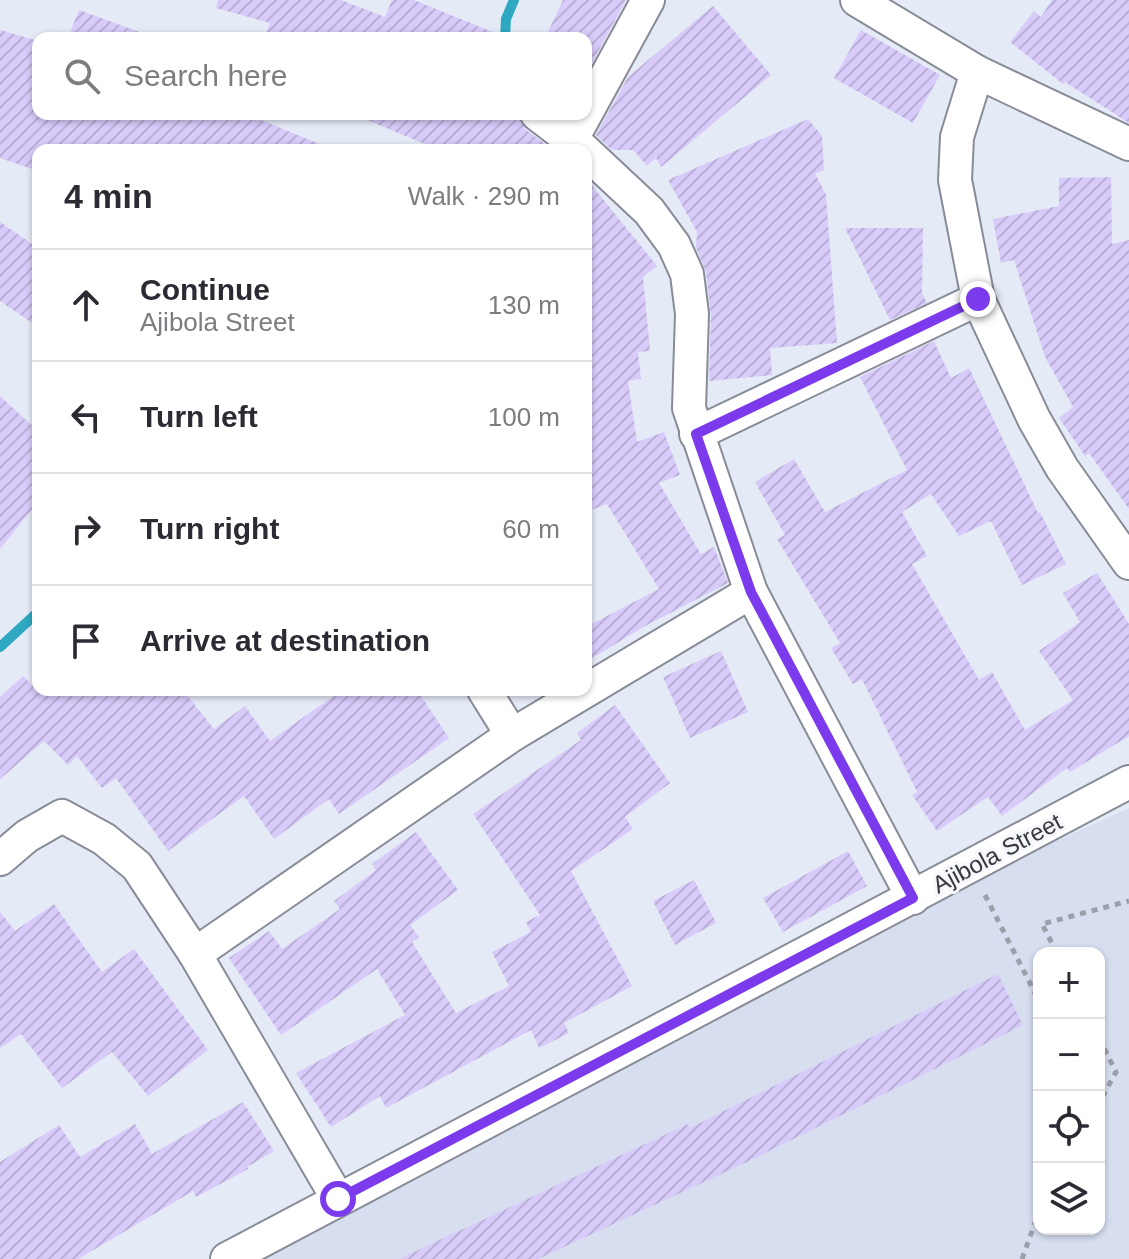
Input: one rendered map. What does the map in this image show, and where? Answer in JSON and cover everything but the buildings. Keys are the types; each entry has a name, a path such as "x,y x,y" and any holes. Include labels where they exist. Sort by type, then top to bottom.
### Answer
{"street":[{"path":"582,144 648,0"},
{"path":"857,0 977,72 1129,144"},
{"path":"977,72 957,137 955,180 978,299 1034,419 1062,468 1129,563"},
{"path":"545,120 577,144"},
{"path":"592,157 649,211 674,245 687,274 692,314 689,408 751,592 913,898"},
{"path":"696,434 978,299"},
{"path":"592,687 751,592"},
{"path":"488,696 512,735"},
{"path":"195,954 512,735 577,696"},
{"name":"Ajibola Street","path":"227,1259 1129,782"},
{"path":"0,859 27,836 62,816 104,839 137,866 195,954 338,1199"}],"path":[{"path":"971,867 1033,989"},
{"path":"1054,947 1042,924 1129,901"},
{"path":"1105,1050 1116,1072 1105,1092"},
{"path":"1022,1259 1033,1227"}],"shaded area":[{"path":"1129,808 1129,1259 244,1259 785,965"}],"waterway":[{"path":"505,32 506,19 514,0"},
{"path":"0,647 32,618"}],"route":[{"path":"338,1199 913,898 751,592 696,434 978,299"}]}
